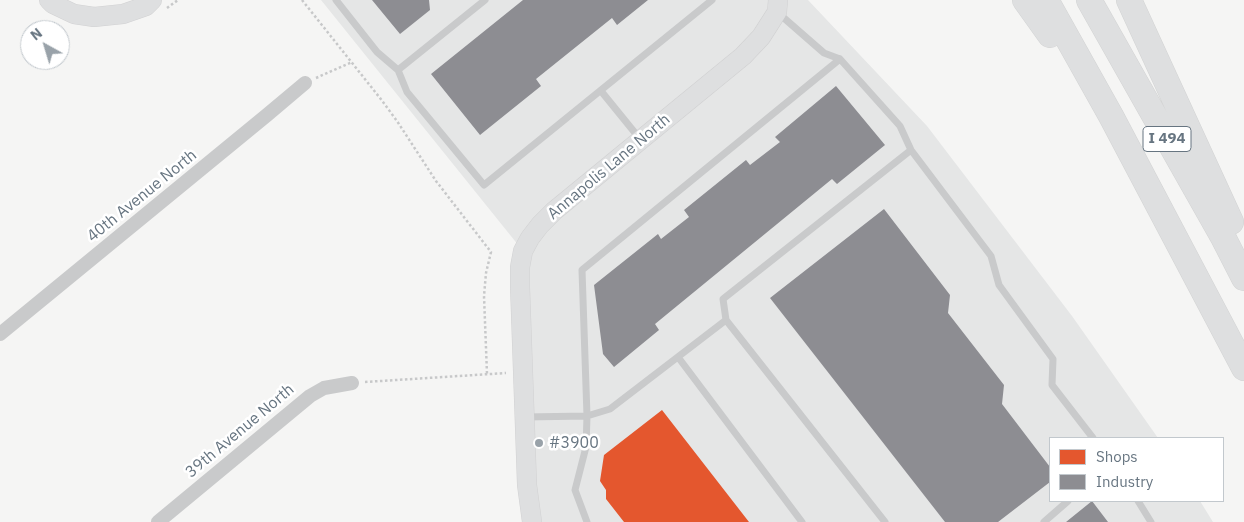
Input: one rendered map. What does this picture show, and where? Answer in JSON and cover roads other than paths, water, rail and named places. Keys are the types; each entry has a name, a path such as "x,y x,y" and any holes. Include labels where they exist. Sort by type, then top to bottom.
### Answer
{"highway":[{"path":"1025,0 1071,65 1111,116"},
{"name":"I 494","path":"1046,0 1111,116 1244,368"},
{"name":"I 494","path":"1089,0 1223,237 1244,278"},
{"path":"1129,0 1207,168 1244,254"}],"street":[{"path":"49,0 53,4 74,14 94,17 123,14 146,6 152,0"},
{"name":"Annapolis Lane North","path":"532,522 527,484 524,417 520,287 520,266 523,251 540,225 554,211 743,56 761,37 778,6"},
{"name":"40th Avenue North","path":"0,334 267,116 304,83"},
{"name":"39th Avenue North","path":"158,522 310,396 324,388 352,383"}],"lane":[{"path":"336,0 377,52 398,70 407,92 484,185 712,0"},
{"path":"398,70 485,0"},
{"path":"778,6 824,53 840,59 900,126 911,150 991,256 999,285 1052,359 1052,385 1092,437"},
{"path":"587,522 575,490 586,447 587,416 582,270 840,59"},
{"path":"601,91 641,140"},
{"path":"885,522 726,320 722,299 911,150"},
{"path":"524,417 587,416 610,409 726,320"},
{"path":"678,357 802,522"},
{"path":"1044,522 1067,502"},
{"path":"1139,502 1151,522"}],"place":[{"name":"#3900","path":"539,443"}]}
